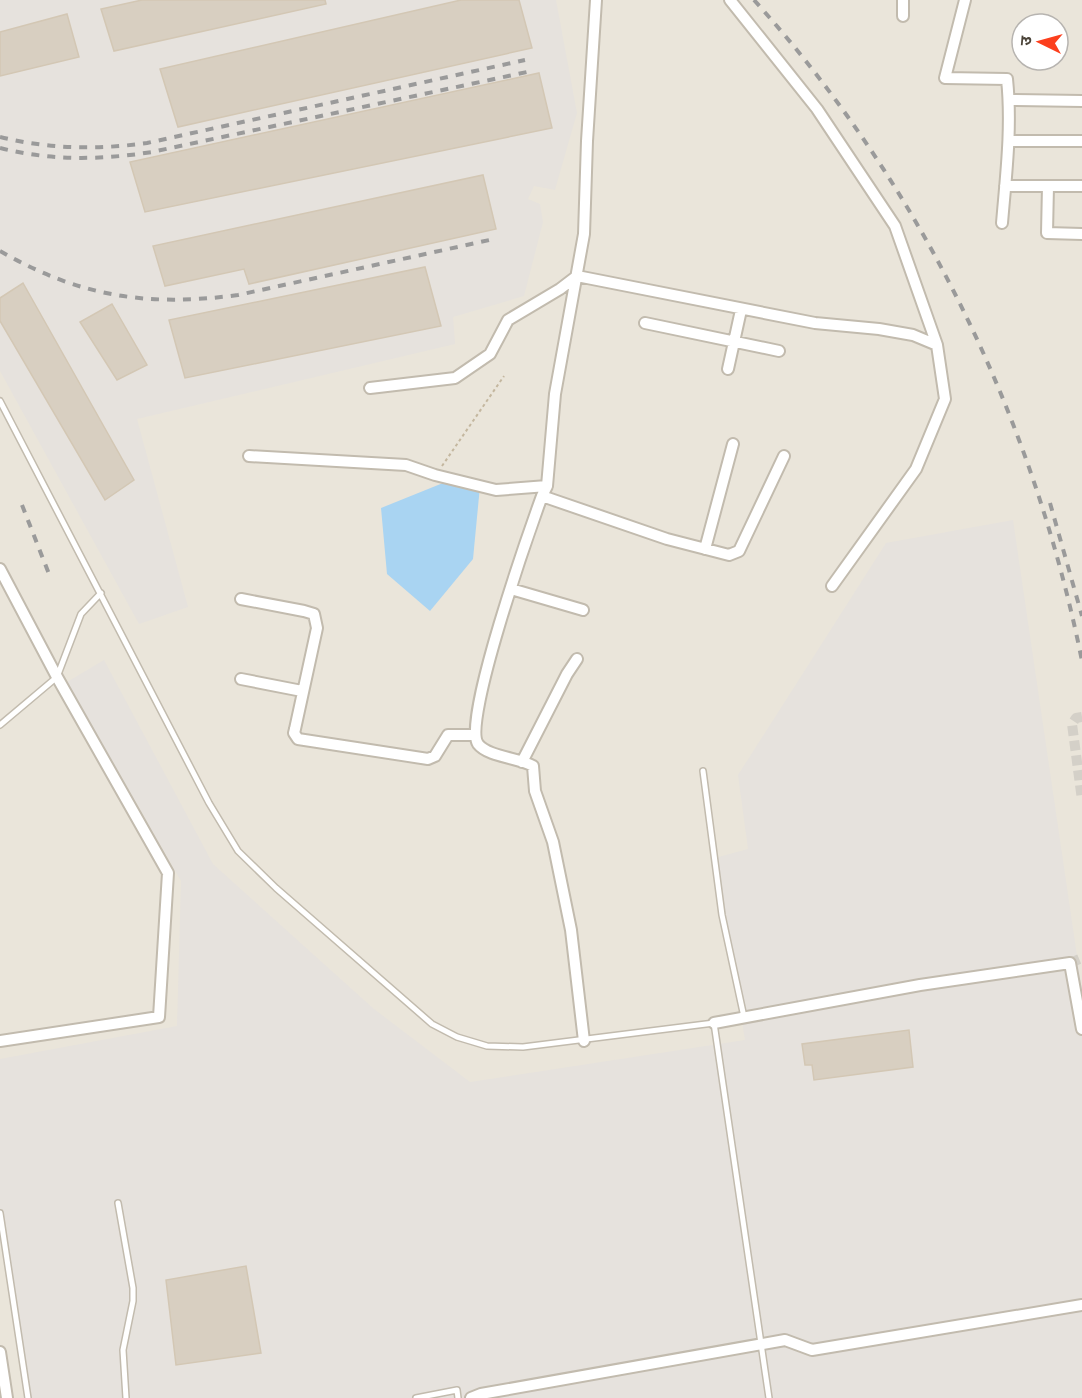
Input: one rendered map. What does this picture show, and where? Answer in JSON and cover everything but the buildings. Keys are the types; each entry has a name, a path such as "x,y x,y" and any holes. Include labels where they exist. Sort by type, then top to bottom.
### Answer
{"street":[{"path":"584,1041 571,930 553,842 535,791 534,766 486,750 478,744 475,735 476,717 484,682 511,589 545,491 555,394 584,234 596,0"},
{"path":"730,0 817,109 896,226 937,345 945,399 916,469 832,586"},
{"path":"903,0 903,16"},
{"path":"965,0 945,78 1007,79 1009,141 1002,223"},
{"path":"1009,100 1082,101"},
{"path":"1009,141 1082,141"},
{"path":"1005,186 1082,186"},
{"path":"1048,186 1047,233 1082,234"},
{"path":"370,388 455,378 490,354 508,320 560,289 577,276 815,323 914,335 937,345"},
{"path":"728,369 741,310"},
{"path":"645,323 779,351"},
{"path":"705,549 733,444"},
{"path":"249,456 406,465 435,475 496,490 545,491 638,530 729,555 739,550 784,456"},
{"path":"0,568 57,677 168,873 159,1017 0,1041"},
{"path":"511,589 583,610"},
{"path":"241,599 314,614 317,628 294,734 298,738 428,759 435,756 448,735 475,735"},
{"path":"522,762 577,659"},
{"path":"241,679 302,691"},
{"path":"714,1023 920,985 1070,963 1082,1029"},
{"path":"471,1398 482,1394 785,1340 812,1350 1082,1305"},
{"path":"0,1352 7,1398"}],"lane":[{"path":"0,401 209,803 238,851 276,888 432,1024 449,1033 487,1046 523,1047 714,1023 769,1398"},
{"path":"0,725 57,677 81,614 101,593"},
{"path":"703,771 722,915 744,1017"},
{"path":"118,1203 133,1287 133,1301 123,1350 126,1398"},
{"path":"0,1214 28,1398"},
{"path":"417,1398 457,1390 458,1398"}],"path":[{"path":"435,475 504,376"}],"shaded area":[{"path":"0,0 1082,0 1082,1398 0,1398"},
{"path":"0,0 556,0 577,113 555,190 534,186 528,199 540,204 543,222 524,296 453,317 455,344 137,419 188,607 139,624 0,371"},
{"path":"1013,520 1082,990 1082,1398 26,1398 0,1229 0,1059 177,1026 181,881 67,682 104,660 213,864 374,1009 470,1082 745,1040 715,858 748,849 738,775 886,543"}],"water":[{"path":"443,483 480,486 473,559 430,611 387,574 381,508"}],"tunnel":[{"path":"1082,717 1076,718 1072,724 1082,800"},
{"path":"1070,963 1082,958"}],"railway":[{"path":"754,0 814,72 869,147 918,226 962,308 1001,393 1034,481 1061,570 1082,661"},
{"path":"0,137 37,144 73,147 110,147 147,143 525,60"},
{"path":"0,148 38,155 76,158 114,157 152,152 527,72"},
{"path":"0,251 58,279 87,288 115,295 174,300 238,295 494,239"},
{"path":"1050,503 1082,616"},
{"path":"22,505 49,574"}]}
